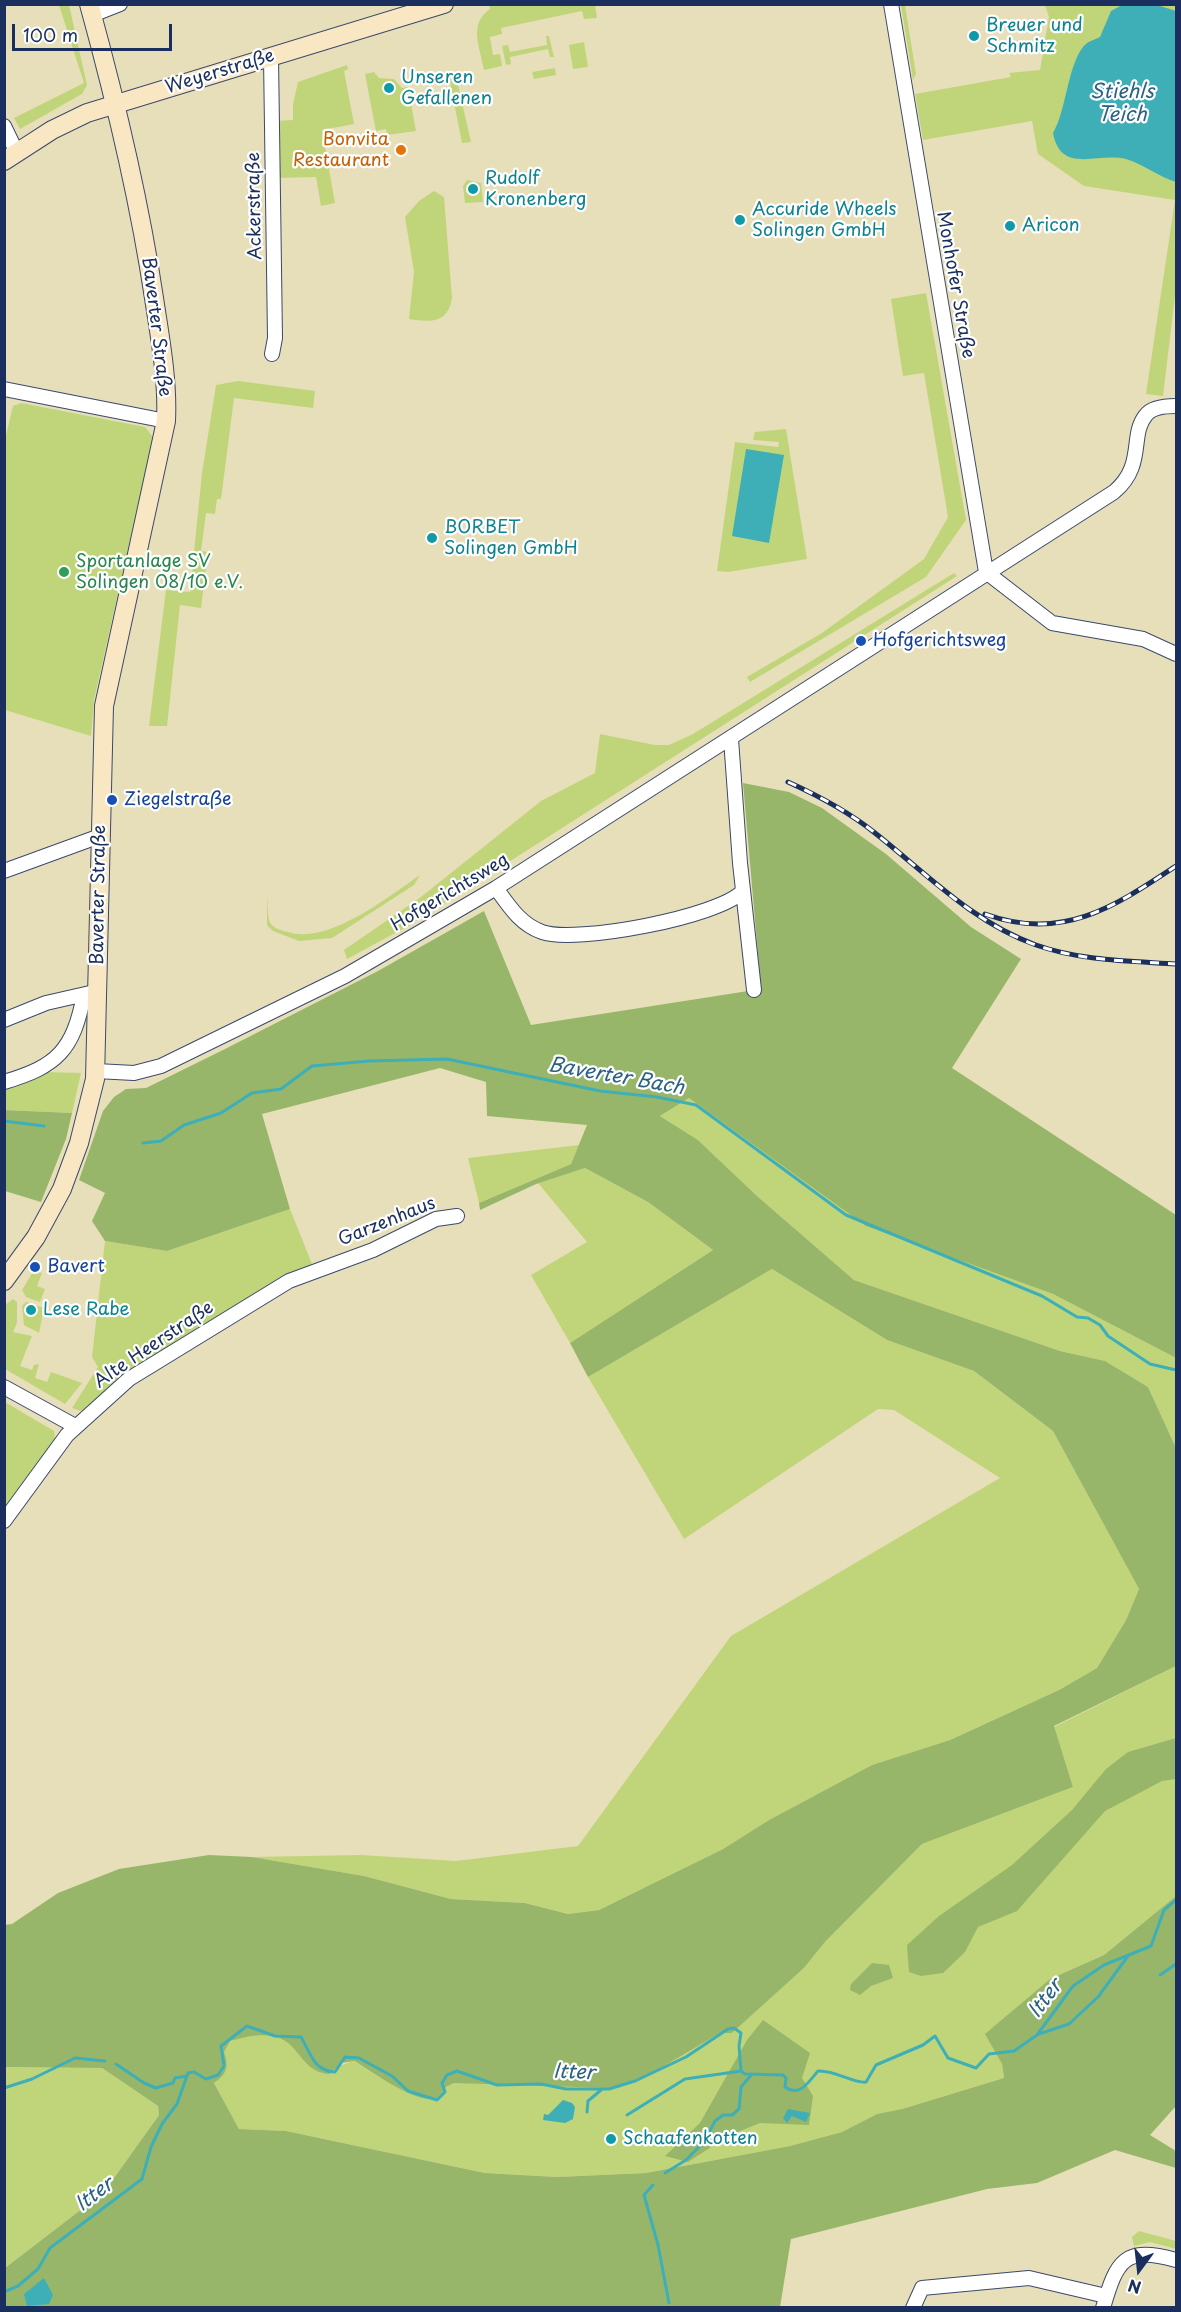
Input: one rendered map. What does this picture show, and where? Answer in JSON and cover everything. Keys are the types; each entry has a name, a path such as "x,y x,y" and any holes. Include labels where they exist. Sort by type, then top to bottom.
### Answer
{"main road":[{"name":"Weyerstraße","path":"11,157 60,126 116,103 444,4"},
{"name":"Baverter Straße","path":"4,1281 36,1237 62,1189 79,1143 96,1071 91,993 100,836 104,706 166,421 166,393 139,202 91,10"}],"street":[{"path":"91,10 120,4"},
{"name":"Monhofer Straße","path":"891,4 986,572"},
{"name":"Ackerstraße","path":"271,57 273,354"},
{"path":"4,126 11,157"},
{"path":"6,395 166,421"},
{"name":"Hofgerichtsweg","path":"96,1071 134,1073 161,1066 345,976 496,888 731,739 1120,486 1129,475 1134,462 1144,417 1154,409 1176,406"},
{"path":"986,572 1052,623 1136,637 1176,654"},
{"path":"731,739 743,891 754,990"},
{"path":"4,871 100,836"},
{"path":"496,888 525,923 543,932 566,936 660,922 731,901 743,891"},
{"path":"4,1020 46,1003 91,993"},
{"path":"4,1082 40,1069 59,1057 91,993"},
{"name":"Garzenhaus","path":"330,1263 373,1250 436,1219 457,1216"},
{"name":"Alte Heerstraße","path":"4,1521 56,1447 75,1426 129,1379 259,1297 330,1263"},
{"path":"4,1387 75,1426"},
{"path":"913,2307 922,2288 1029,2278 1105,2302 1113,2272 1129,2257 1153,2254 1176,2260"}],"green space":[{"path":"59,5 69,5 87,85 82,94 20,129 14,118 84,83"},
{"path":"489,5 595,5 597,18 584,19 582,11 501,28 502,34 490,37 493,55 500,54 502,66 484,70 477,29 483,15 490,9"},
{"path":"901,5 905,5 916,74 913,80"},
{"path":"1045,5 1176,5 1176,288 1163,396 1146,394 1175,200 1084,186 1038,154 1032,121 923,140 915,94 1011,77 1009,73 1040,70 1049,17"},
{"path":"546,36 549,36 554,57 550,57 548,49 510,57 511,64 506,65 502,46 508,45 510,52 547,45"},
{"path":"584,42 588,67 573,69 569,45"},
{"path":"347,65 348,69 344,71 354,124 322,130 335,203 321,206 316,177 277,178 276,121 293,120 293,104 298,82"},
{"path":"555,68 556,75 534,79 532,72"},
{"path":"374,72 379,78 394,79 402,88 408,87 416,131 387,135 386,129 376,131 365,74"},
{"path":"456,76 471,142 462,143 449,77"},
{"path":"467,180 481,183 483,202 465,203 463,186"},
{"path":"434,191 444,197 452,298 447,313 442,317 431,321 409,319 414,272 405,217 419,201"},
{"path":"926,293 966,520 926,577 750,682 747,677 822,633 924,559 948,517 924,373 903,376 891,299"},
{"path":"238,381 315,391 313,408 234,398 221,499 217,499 215,514 206,513 201,551 208,552 201,608 180,605 167,726 149,726 166,590 190,592 202,473 216,385"},
{"name":"Sportanlage SV Solingen 08/10 e.V.","path":"21,403 145,427 153,437 94,700 91,736 5,710 4,444 13,406"},
{"path":"786,429 807,559 728,572 717,571 735,442 778,447 779,442 753,440 755,432"},
{"path":"954,573 957,576 410,925 347,959 344,950 421,897 541,801 595,773 600,734 655,745 669,745 693,734"},
{"path":"743,783 789,792 822,808 886,854 971,927 1021,959 952,1068 1176,1215 1176,1358 1053,1294 866,1226 689,1098 660,1116 698,1140 757,1196 854,1280 1060,1351 1105,1361 1148,1387 1176,1448 1176,1666 1054,1726 1073,1787 922,1844 825,1942 804,1968 732,2033 720,2033 637,2082 609,2088 454,2083 446,2087 440,2097 421,2098 409,2094 354,2061 342,2063 329,2074 307,2064 284,2040 272,2036 254,2036 230,2041 224,2052 226,2070 214,2083 239,2129 286,2131 485,2173 557,2177 646,2173 790,2146 842,2132 877,2114 902,2109 1004,2078 1002,2064 985,2034 1050,1979 1104,1955 1176,1896 1176,2106 1150,2135 1176,2151 1176,2168 1115,2150 1037,2183 987,2189 791,2239 780,2307 5,2307 5,2268 104,2192 159,2115 158,2106 102,2068 5,2067 4,1925 12,1924 58,1893 119,1869 209,1855 252,1857 364,1876 451,1899 525,1903 568,1914 599,1910 723,1849 769,1820 872,1765 950,1740 1059,1690 1097,1668 1126,1620 1139,1589 1053,1431 974,1371 887,1340 772,1269 588,1377 570,1343 713,1250 648,1202 585,1168 536,1184 480,1210 479,1203 571,1164 587,1125 487,1116 486,1082 440,1068 262,1114 290,1209 167,1251 105,1241 92,1221 105,1193 79,1180 103,1111 114,1097 126,1089 146,1088 225,1049 378,971 484,911 531,1025 761,989"},
{"path":"420,875 414,885 332,938 299,941 273,931 267,925 267,897 269,919 273,926 284,931 304,934 321,932 357,917"},
{"path":"44,1072 81,1073 72,1113 5,1110 4,1085"},
{"path":"689,1098 775,1159 973,1264 1053,1294 1176,1358 1176,1448 1148,1387 1104,1361 1060,1351 854,1280 757,1196 698,1140 660,1116"},
{"path":"4,1110 72,1113 66,1139 41,1202 5,1191"},
{"path":"579,1145 571,1164 479,1203 468,1158"},
{"path":"585,1168 648,1202 713,1250 570,1343 531,1275 587,1242 538,1183"},
{"path":"290,1209 312,1264 193,1333 136,1370 81,1411 72,1408 98,1367 92,1357 105,1241 167,1251"},
{"path":"772,1269 887,1340 974,1371 1053,1431 1139,1589 1126,1620 1097,1668 1059,1690 950,1740 872,1765 769,1820 723,1849 599,1910 568,1914 525,1903 451,1899 364,1876 252,1857 361,1855 456,1861 578,1846 731,1636 1000,1478 894,1410 878,1409 684,1539 588,1377"},
{"path":"34,1270 42,1273 37,1286 45,1289 40,1302 26,1297 22,1290"},
{"path":"13,1299 17,1302 17,1323 13,1332 32,1336 20,1366 32,1370 34,1365 39,1364 35,1378 47,1382 51,1372 82,1383 65,1404 5,1369 5,1305"},
{"path":"26,1302 44,1308 39,1333 24,1325 22,1306"},
{"path":"5,1402 54,1431 55,1440 5,1513"},
{"path":"1176,1666 1176,1896 1104,1955 1050,1979 986,2034 1002,2064 1004,2078 902,2109 877,2114 842,2132 790,2146 646,2173 557,2177 485,2173 286,2131 239,2129 214,2083 223,2071 227,2044 250,2035 263,2034 283,2039 321,2073 353,2061 409,2094 421,2098 440,2097 446,2087 454,2083 637,2082 720,2033 732,2033 804,1968 825,1942 922,1844 1073,1787 1054,1727"},
{"path":"1176,1738 1176,1779 1162,1781 1105,1811 1017,1911 978,1927 965,1952 943,1973 921,1976 909,1972 907,1945 939,1916 1012,1865 1072,1810 1106,1769 1128,1752"},
{"path":"872,1963 889,1965 893,1978 871,1986 860,1995 850,1990 851,1984"},
{"path":"763,2020 810,2053 802,2078 813,2096 809,2125 760,2123 728,2136 688,2162 665,2156 700,2123 747,2040"},
{"path":"5,2067 102,2068 158,2106 159,2115 104,2192 5,2268"},
{"path":"1139,2231 1176,2241 1176,2249 1150,2242 1134,2246 1132,2237"}],"water":[{"name":"Stiehls Teich","path":"1122,5 1157,5 1176,11 1176,182 1126,159 1072,158 1064,154 1057,146 1053,133 1081,50 1087,43 1100,37 1111,11"},
{"path":"746,449 784,455 769,543 732,536"},
{"path":"563,2100 572,2103 575,2107 573,2119 565,2123 543,2120 544,2114 548,2115"},
{"path":"788,2109 810,2113 806,2122 792,2116 787,2123 783,2118"},
{"path":"44,2278 53,2295 49,2304 27,2306 24,2294"}],"waterway":[{"name":"Baverter Bach","path":"143,1143 161,1141 184,1125 221,1113 252,1093 281,1089 312,1066 369,1061 447,1059 600,1091 657,1097 696,1105 846,1215 1042,1296 1077,1317 1088,1318 1100,1325 1108,1336 1150,1364 1176,1370"},
{"name":"Baverter Bach","path":"4,1121 44,1126"},
{"name":"Itter","path":"4,2292 18,2286 38,2269 50,2248 142,2179 151,2147 162,2124 177,2104 188,2073 194,2072 206,2079 218,2075 224,2066 221,2046 247,2026 275,2036 301,2037 314,2060 328,2071 335,2072 345,2057 359,2058 392,2076 408,2091 437,2100 445,2092 442,2083 447,2075 457,2071 497,2085 541,2084 566,2089 609,2089 635,2081 686,2057 728,2029 734,2028 741,2033 739,2046 741,2071 745,2074 783,2075 786,2078 785,2087 795,2091 804,2087 818,2071 866,2082 876,2065 923,2045 935,2036 948,2058 976,2068 989,2054 1014,2051 1037,2035 1073,1986 1104,1965 1151,1946 1164,1910 1176,1900"},
{"path":"1039,2034 1069,2024 1098,1997 1128,1956"},
{"path":"1160,1975 1176,1964"},
{"path":"4,2088 32,2079 75,2058 105,2061"},
{"path":"116,2064 144,2083 156,2088 173,2083 175,2078 187,2076"},
{"path":"627,2115 685,2079 741,2071"},
{"path":"665,2173 686,2160 704,2142 715,2121 723,2115 732,2115 739,2109 741,2087 752,2074"},
{"path":"587,2112 588,2101 601,2090"},
{"path":"653,2185 644,2195 658,2245 669,2303"}],"railway":[{"path":"788,782 855,818 951,896 991,924 1013,935 1036,945 1070,954 1176,964"},
{"path":"985,914 1013,922 1039,924 1063,922 1109,907 1176,866"}],"place":[{"name":"Breuer und Schmitz","path":"974,36"},
{"name":"Unseren Gefallenen","path":"389,88"},
{"name":"Bonvita Restaurant","path":"401,150"},
{"name":"Rudolf Kronenberg","path":"473,189"},
{"name":"Accuride Wheels Solingen GmbH","path":"740,220"},
{"name":"Aricon","path":"1010,226"},
{"name":"BORBET Solingen GmbH","path":"432,538"},
{"name":"Sportanlage SV Solingen 08/10 e.V.","path":"64,572"},
{"name":"Hofgerichtsweg","path":"861,641"},
{"name":"Ziegelstraße","path":"112,800"},
{"name":"Bavert","path":"35,1267"},
{"name":"Lese Rabe","path":"31,1310"},
{"name":"Schaafenkotten","path":"611,2139"}]}
